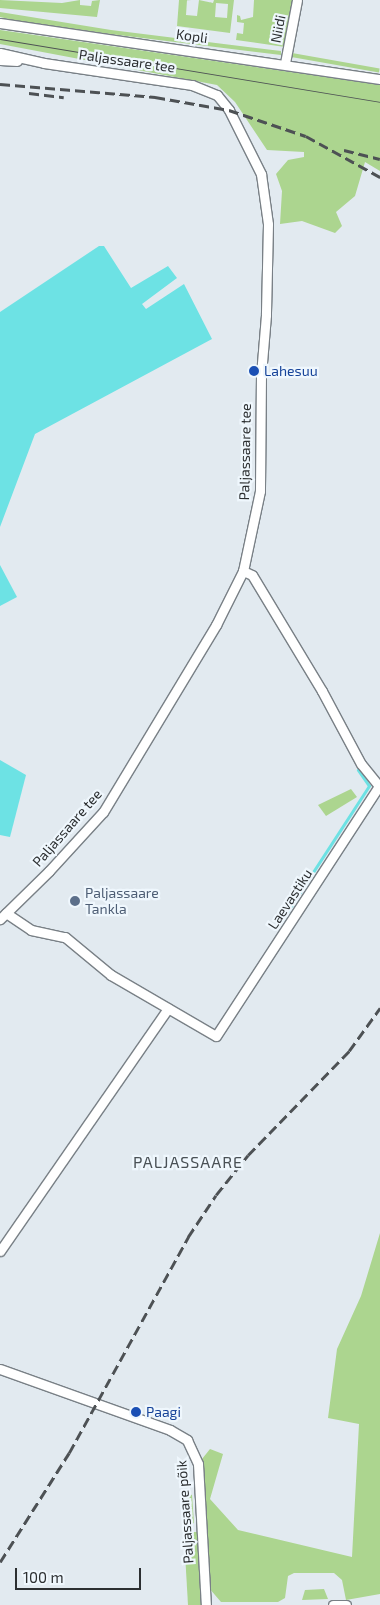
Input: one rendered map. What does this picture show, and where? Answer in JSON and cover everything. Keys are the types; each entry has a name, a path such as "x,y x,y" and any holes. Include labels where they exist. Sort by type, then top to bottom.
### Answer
{"street":[{"name":"Niidi","path":"285,63 298,0"},
{"name":"Kopli","path":"0,23 285,63 380,80"},
{"name":"Paljassaare tee","path":"0,53 44,63 192,85 217,95 229,110 261,174 268,224 266,315 261,374 260,491 243,571 216,625 103,812 3,916"},
{"name":"Paljassaare tee","path":"0,60 44,63"},
{"name":"Laevastiku","path":"3,916 31,930 65,937 111,975 216,1036 379,786 361,764 322,691 252,575 243,571"},
{"path":"0,1251 168,1008"},
{"name":"Paljassaare põik","path":"0,1369 170,1430 187,1440 198,1464 206,1605"},
{"path":"333,1605 346,1605"}],"green space":[{"path":"0,0 62,3 80,0 80,5 91,6 92,1 100,0 97,17 0,8"},
{"path":"179,0 187,0 186,15 197,16 199,0 213,3 214,0 234,0 230,33 177,26","holes":["216,3 228,4 227,18 215,17"]},
{"path":"254,0 294,0 285,47 236,40 237,33 243,34 244,23 237,22 237,15 240,16 241,20 253,17"},
{"path":"0,12 111,30 281,51 281,55 13,20 0,17"},
{"path":"0,30 380,85 380,171 365,162 355,196 336,212 342,226 335,233 302,221 280,224 282,191 276,174 288,160 304,157 304,152 267,150 235,102 217,85 0,44"},
{"path":"292,53 380,68 379,72 291,57"},
{"path":"351,789 357,797 326,816 318,805"},
{"path":"380,1233 380,1594 346,1600 342,1580 334,1573 294,1573 288,1576 285,1598 278,1602 221,1602 209,1588 202,1459 210,1449 223,1454 210,1499 238,1530 352,1557 359,1424 328,1418 337,1349 361,1296"},
{"path":"182,1491 192,1495 194,1523 183,1530"},
{"path":"192,1532 198,1532 201,1605 188,1605 184,1536"},
{"path":"324,1589 328,1599 302,1600 305,1590"}],"water":[{"path":"99,246 104,246 131,288 168,266 177,278 142,304 146,309 184,284 212,339 35,434 0,527 0,312"},
{"path":"0,565 17,597 0,606"},
{"path":"0,760 26,775 10,837 0,835"}],"waterway":[{"path":"280,923 369,786 358,770"}],"tram line":[{"path":"0,39 380,102"}],"railway":[{"path":"0,84 155,97 229,110 306,136 380,177"},
{"path":"29,93 64,97"},
{"path":"344,150 380,159"},
{"path":"0,1562 69,1453 188,1237 216,1195 248,1155 349,1051 380,1008"}],"place":[{"name":"Lahesuu","path":"254,371"},
{"name":"Paljassaare Tankla","path":"75,901"},
{"name":"Paagi","path":"136,1412"}],"district":[{"name":"PALJASSAARE","path":"188,1162"}]}
